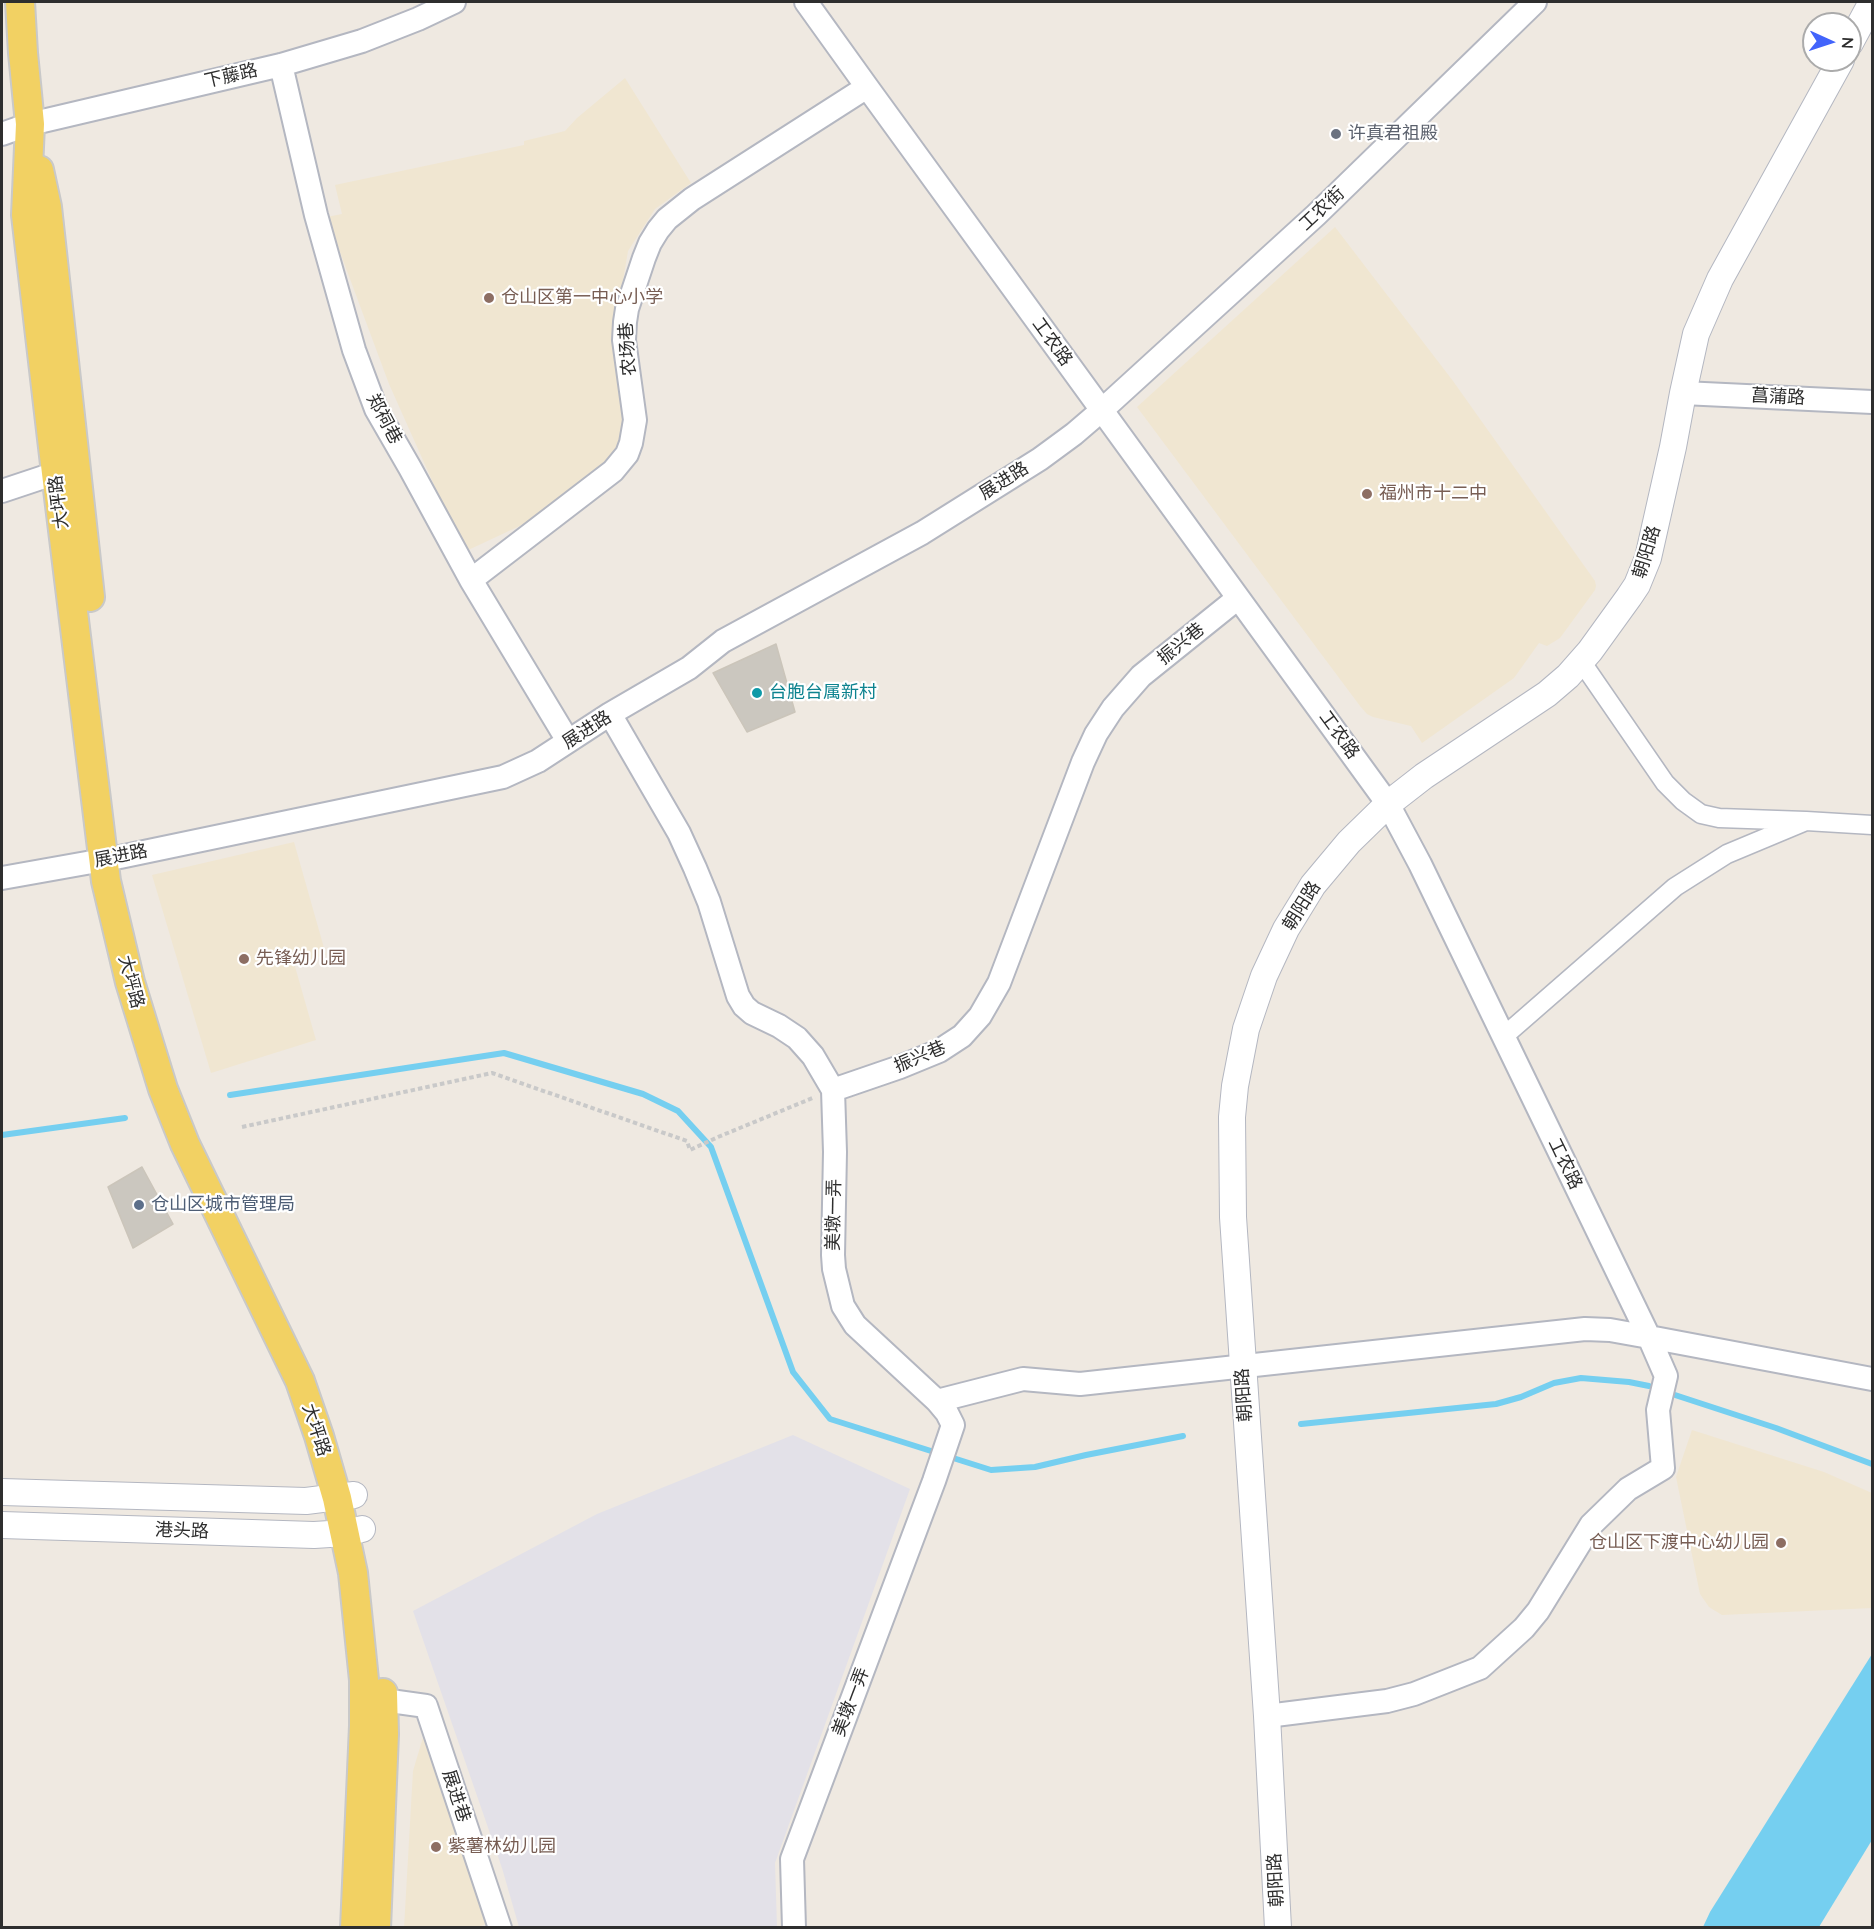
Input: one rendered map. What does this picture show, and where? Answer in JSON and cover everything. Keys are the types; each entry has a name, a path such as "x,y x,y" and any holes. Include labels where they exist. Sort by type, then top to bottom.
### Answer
{"main road":[{"path":"21,2 30,124"},
{"path":"1862,21 1872,2"},
{"name":"朝阳路","path":"1278,1928 1267,1716 1233,1216 1232,1148 1235,1086 1246,1029 1267,968 1298,909 1329,865 1388,804 1424,776 1546,694 1568,676 1629,597 1648,558 1696,334 1720,279 1834,72"},
{"name":"大坪路","path":"30,124 47,207 66,470 112,859 159,1019 172,1087 193,1140 300,1381 320,1436 346,1496 354,1531 353,1573 364,1700 355,1928"},
{"name":"港头路","path":"2,1492 285,1501 321,1500 346,1496"},
{"name":"港头路","path":"2,1525 314,1535 354,1531"},
{"path":"354,1531 374,1588 383,1700 384,1734 376,1928"}],"street":[{"name":"下藤路","path":"2,134 30,124 281,65 362,41 414,10 454,2"},
{"name":"工农路","path":"806,2 1388,804 1420,864 1666,1376 1658,1410 1663,1468 1628,1489 1591,1525 1538,1611 1524,1628 1487,1663 1474,1671 1397,1699 1267,1716"},
{"name":"工农街","path":"1102,411 1316,215 1535,2"},
{"name":"郑祠巷","path":"281,65 316,214 362,372 376,409 471,580 568,741"},
{"name":"农场巷","path":"471,580 613,471 627,454 635,420 624,340 625,322 644,258 658,230 692,199 867,87"},
{"name":"菖蒲路","path":"1683,393 1872,402"},
{"name":"展进路","path":"2,878 112,859 502,777 538,761 610,714 688,668 723,641 922,533 1040,459 1102,411"},
{"path":"2,491 66,470"},
{"name":"振兴巷","path":"832,1090 939,1051 962,1036 980,1016 999,983 1083,762 1096,734 1113,708 1141,676 1239,598"},
{"path":"1581,661 1665,783 1701,814 1719,818 1872,825"},
{"path":"610,714 679,833 695,868 709,902 738,996 744,1006 752,1012 779,1026 802,1042 813,1056 832,1090"},
{"path":"1503,1036 1675,887 1727,854 1806,821"},
{"name":"美墩一弄","path":"794,1928 792,1859 953,1425 937,1401 855,1325 848,1316 839,1295 833,1255 835,1152 832,1090"},
{"path":"937,1401 1023,1379 1080,1384 1586,1329 1610,1330 1872,1379"},
{"name":"展进巷","path":"383,1700 426,1706 500,1928"}],"path":[{"path":"242,1127 492,1072 687,1141 690,1150 832,1090"}],"shaded area":[{"name":"仓山区第一中心小学","path":"625,78 691,183 655,209 628,251 612,346 629,419 622,443 598,473 526,523 464,552 389,384 327,217 342,214 335,185 524,145 524,141 565,131"},
{"name":"福州市十二中","path":"1335,227 1453,381 1595,581 1596,586 1560,638 1547,646 1539,643 1514,678 1422,743 1411,726 1373,717 1360,706 1137,407"},
{"name":"先锋幼儿园","path":"294,842 326,955 294,963 316,1040 211,1073 152,875"},
{"name":"仓山区下渡中心幼儿园","path":"1692,1430 1824,1472 1872,1493 1872,1608 1722,1615 1709,1607 1700,1594 1676,1477"},
{"path":"793,1435 910,1489 775,1863 777,1927 519,1927 502,1868 413,1611 597,1514"},
{"name":"紫薯林幼儿园","path":"424,1734 489,1923 478,1927 404,1928 413,1771"}],"water":[{"path":"1872,1654 1872,1840 1819,1927 1703,1927 1710,1912"}],"building":[{"name":"台胞台属新村","path":"776,644 795,712 747,732 713,673"},
{"name":"仓山区城市管理局","path":"142,1167 173,1224 133,1248 108,1187"}],"waterway":[{"path":"230,1095 504,1053 643,1094 678,1111 711,1147 793,1372 830,1419 991,1470 1035,1467 1183,1436"},
{"path":"2,1135 125,1118"},
{"path":"1301,1424 1496,1404 1521,1397 1554,1383 1581,1378 1649,1386"},
{"path":"1675,1395 1776,1428 1872,1464"}],"place":[{"name":"许真君祖殿","path":"1336,134"},
{"name":"仓山区第一中心小学","path":"489,298"},
{"name":"福州市十二中","path":"1367,494"},
{"name":"台胞台属新村","path":"757,693"},
{"name":"先锋幼儿园","path":"244,959"},
{"name":"仓山区城市管理局","path":"139,1205"},
{"name":"仓山区下渡中心幼儿园","path":"1781,1543"},
{"name":"紫薯林幼儿园","path":"436,1847"}]}
